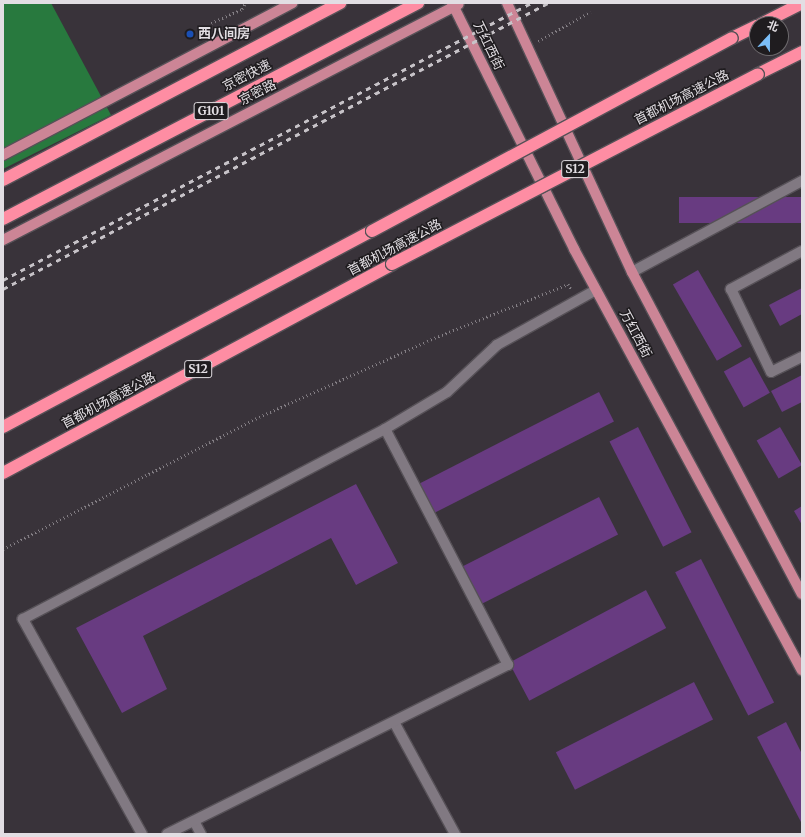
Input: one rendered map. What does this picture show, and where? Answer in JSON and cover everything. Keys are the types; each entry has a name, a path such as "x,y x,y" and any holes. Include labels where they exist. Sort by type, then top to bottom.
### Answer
{"highway":[{"name":"京密快速","path":"3,180 340,3"},
{"name":"京密快速","path":"3,219 418,3"},
{"path":"777,16 802,3"},
{"name":"首都机场高速公路","path":"3,427 749,30"},
{"name":"首都机场高速公路","path":"3,473 392,264 802,52"}],"main road":[{"path":"3,154 293,3"},
{"name":"万红西街","path":"507,3 632,272 802,594"},
{"name":"万红西街","path":"454,4 596,290 802,670"},
{"name":"京密路","path":"3,240 454,4"}],"street":[{"path":"632,272 802,181"},
{"path":"802,251 731,289 771,372 802,356"},
{"path":"142,834 23,619 385,429 447,392 497,345 577,302 596,290"},
{"path":"167,834 508,665 385,429"},
{"path":"394,722 455,834"},
{"path":"194,821 201,834"}],"path":[{"path":"211,23 242,10 245,3"},
{"path":"528,48 590,12"},
{"path":"3,549 259,417 427,341 568,284 577,302"}],"green space":[{"path":"3,3 51,3 111,115 3,169"}],"building":[{"path":"679,197 802,197 802,223 679,223"},
{"path":"698,270 742,346 717,361 673,284"},
{"path":"802,288 802,314 780,326 769,305"},
{"path":"750,357 770,393 744,407 724,372"},
{"path":"802,375 802,402 782,412 771,391"},
{"path":"599,392 614,421 433,514 418,484"},
{"path":"638,427 692,532 663,547 609,442"},
{"path":"780,427 802,465 779,479 757,441"},
{"path":"356,484 398,563 356,585 331,538 143,636 167,689 122,713 76,628"},
{"path":"599,497 618,534 480,605 461,567"},
{"path":"802,506 802,525 794,511"},
{"path":"701,559 774,702 748,716 675,572"},
{"path":"646,590 666,628 529,701 509,663"},
{"path":"694,682 713,719 575,790 556,752"},
{"path":"786,722 802,754 802,824 757,737"}],"railway":[{"path":"3,280 531,3"},
{"path":"3,289 548,3"}],"place":[{"name":"西八间房","path":"190,34"}]}
